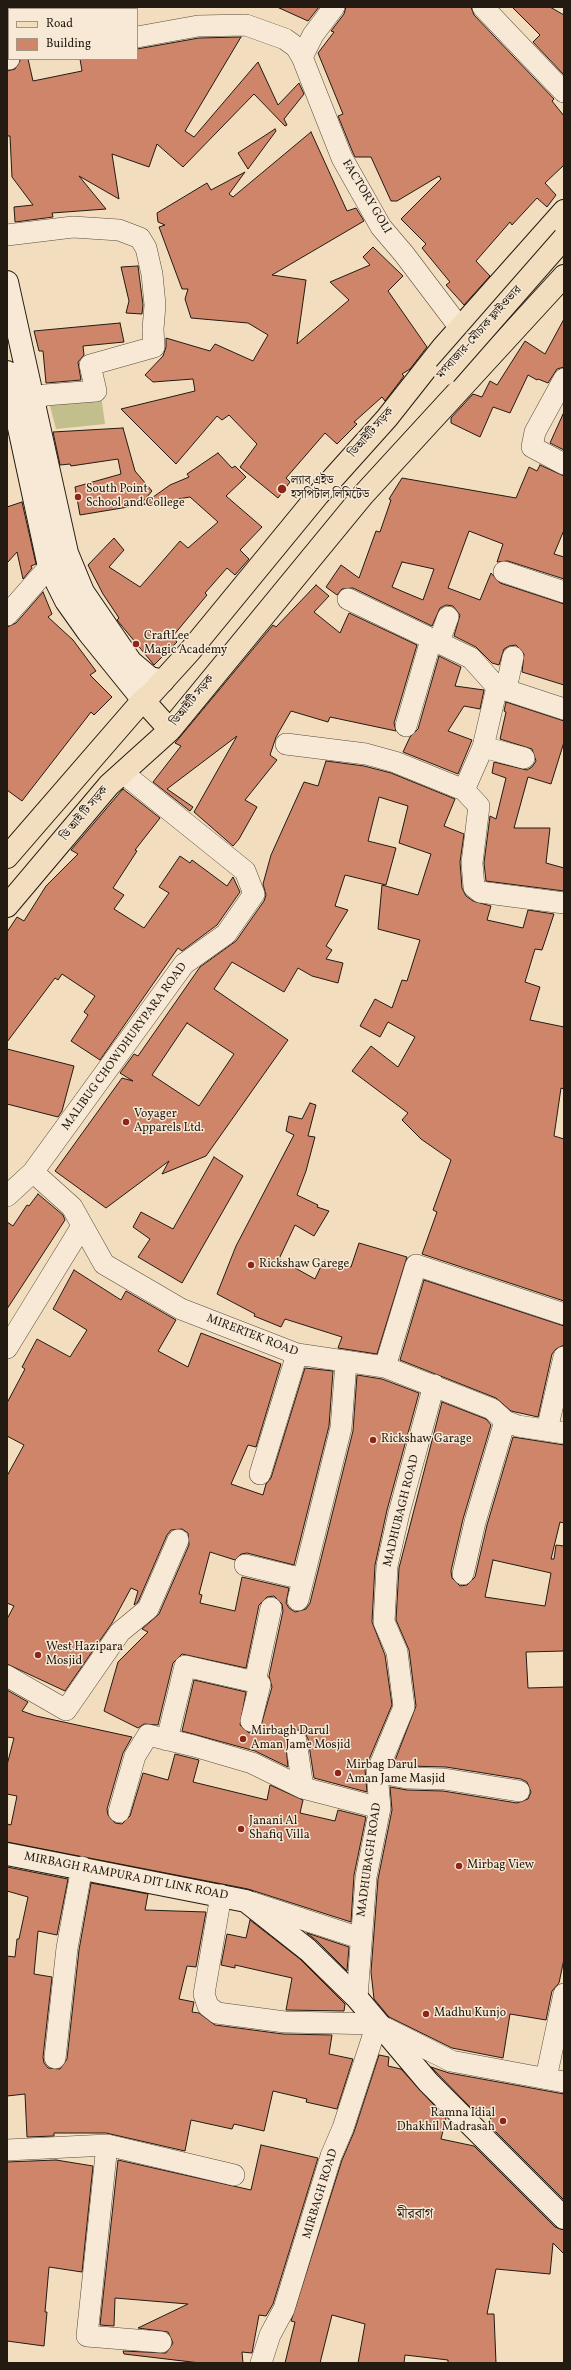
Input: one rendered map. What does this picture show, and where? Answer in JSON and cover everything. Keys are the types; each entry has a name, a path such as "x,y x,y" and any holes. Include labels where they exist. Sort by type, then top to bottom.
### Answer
{"main road":[{"name":"ডিআইটি সড়ক","path":"152,692 318,495 387,418 460,328 564,211"},
{"name":"মগবাজার-মৌচাক ফ্লাইওভার","path":"387,418 445,374 564,238"},
{"name":"ডিআইটি সড়ক","path":"170,730 363,495 492,354 561,286"},
{"path":"7,857 152,692 170,730"},
{"name":"ডি আই টি সড়ক","path":"7,906 109,785 170,730"}],"street":[{"path":"302,57 313,35 334,7"},
{"path":"483,7 564,92"},
{"name":"FACTORY GOLI","path":"138,37 198,26 246,25 285,39 296,47 302,57 342,158 381,227 404,254 460,328 492,354"},
{"path":"7,235 73,227 120,230 140,238 146,248 152,274 155,305 153,329 154,347 90,365 96,391 45,395 32,400"},
{"path":"7,282 66,552 83,592 131,662 150,678 152,692"},
{"path":"7,372 49,567 66,601 88,632 152,692"},
{"path":"564,378 535,432 532,447 564,464"},
{"path":"7,615 49,567"},
{"path":"504,572 564,592"},
{"path":"348,599 434,642 471,658 501,688 564,709"},
{"path":"406,726 434,642 448,617"},
{"path":"464,790 483,747 501,688 513,657"},
{"path":"286,744 366,754 395,762 464,790 479,806 472,863 474,887 480,892 564,903"},
{"path":"483,747 524,758"},
{"name":"MALIBUG CHOWDHURYPARA ROAD","path":"11,1187 33,1172 184,964 226,934 254,894 245,871 123,773"},
{"name":"MIRERTEK ROAD","path":"33,1172 72,1207 104,1264 181,1309 297,1354 385,1367 492,1409 505,1421 518,1426 556,1432"},
{"path":"7,1348 82,1226"},
{"path":"385,1367 416,1265 564,1314"},
{"path":"260,1474 297,1354"},
{"path":"556,1432 564,1357"},
{"path":"298,1600 341,1428 346,1362"},
{"name":"MADHUBAGH ROAD","path":"357,1998 360,1938 366,1877 380,1808 377,1772 404,1707 397,1652 384,1622 387,1566 399,1513 434,1385"},
{"path":"462,1574 505,1421"},
{"path":"7,1676 66,1710 120,1632 148,1610 178,1540"},
{"path":"245,1565 303,1579"},
{"path":"255,1682 271,1608"},
{"path":"167,1740 185,1666 260,1684 251,1721"},
{"path":"119,1812 135,1756 148,1736 252,1763 304,1788 380,1808"},
{"path":"296,1740 304,1788"},
{"path":"377,1772 407,1778 444,1779 519,1791"},
{"name":"MIRBAGH RAMPURA DIT LINK ROAD","path":"7,1854 82,1867 221,1895 246,1901 360,1938"},
{"path":"55,2058 67,1948 82,1867"},
{"path":"221,1895 204,1994 208,2006 217,2013 286,2022 377,2024 451,2061 555,2080 564,1994"},
{"name":"MIRBAGH RAMPURA DIT LINK ROAD","path":"246,1901 308,1950 357,1998"},
{"path":"357,1998 377,2024 428,2082 564,2218"},
{"name":"MIRBAGH ROAD","path":"261,2363 270,2336 284,2309 332,2156 344,2128 377,2024"},
{"path":"107,2145 87,2336 161,2342"},
{"path":"7,2150 107,2145 234,2175"}],"shaded area":[{"path":"101,395 105,424 56,429 48,398"}],"building":[{"path":"277,7 319,7 308,21"},
{"path":"346,7 471,7 474,15 554,99 552,101 564,116 564,165 545,183 556,195 547,207 537,198 512,225 510,222 476,261 490,276 464,305 446,285 450,282 422,248 426,244 401,219 441,179 439,176 397,201 391,201 371,157 355,157 338,116 343,114 318,53 334,32 331,31 344,14"},
{"path":"512,7 550,7 564,15 564,75 533,42 540,35"},
{"path":"241,37 185,131 194,137 258,62 278,105 299,83 304,94 284,119 287,125 285,126 254,94 183,167 157,144 149,167 112,154 119,199 79,176 106,209 52,213 53,217 15,222 14,207 33,205 12,177 10,136 7,136 7,71 15,69 20,60 28,60 33,81 82,71 80,60 138,60 138,49 199,38"},
{"path":"275,129 276,131 248,169 238,153"},
{"path":"311,132 347,211 356,208 364,221 272,275 306,280 297,344 349,300 330,282 370,265 363,257 373,247 403,276 388,291 427,347 410,369 402,374 404,376 385,401 382,397 354,422 357,424 337,444 325,433 286,478 290,482 278,498 240,467 257,444 229,415 222,420 217,416 176,464 121,409 195,391 193,379 153,382 145,375 163,356 166,347 166,338 210,351 215,344 253,361 268,335 248,323 191,318 185,299 188,289 182,289 159,227 165,225 158,222 157,213 207,183 211,190 245,172 229,194 233,197"},
{"path":"138,266 143,305 142,314 126,313 129,301 121,267"},
{"path":"564,319 564,367 557,369 548,383 538,379 537,380 528,375 510,413 493,407 480,437 451,423 451,418 473,394 482,397 490,381 497,385 525,341 545,354"},
{"path":"120,323 124,342 83,346 84,355 78,362 81,380 46,383 43,351 39,351 34,331"},
{"path":"564,412 564,450 550,443"},
{"path":"123,428 135,471 152,491 140,505 80,515 75,487 121,474 118,459 71,466 70,464 60,465 53,432"},
{"path":"218,453 232,468 235,466 246,477 226,496 262,527 240,550 249,559 235,575 227,568 205,593 207,595 173,636 177,642 154,665 117,620 119,618 103,594 88,565 114,538 124,550 109,567 140,587 180,541 188,548 218,522 190,497 142,505 170,485 189,477 187,474"},
{"path":"540,465 564,476 564,530 554,554 564,557 564,579 508,561 497,562 503,544 469,531 448,588 480,600 491,573 500,583 564,604 564,685 522,672 524,654 516,645 509,646 504,649 499,665 492,663 476,647 454,636 460,615 453,606 446,605 440,608 432,626 353,588 342,589 337,595 326,587 341,565 359,578 376,531 380,532 391,500 389,499 402,478 516,498 529,467 537,471","holes":["402,562 434,569 423,600 392,587"]},
{"path":"22,502 36,564 31,566 32,568 23,579 17,552 7,563 7,507"},
{"path":"316,585 329,596 314,612 340,633 349,613 417,645 394,723 396,731 330,717 328,722 291,711 276,737 270,755 277,760 245,800 257,807 239,839 233,846 194,812 237,736 167,789 193,807 190,811 153,782 181,746 175,743 273,625 276,627"},
{"path":"43,592 52,614 48,617 73,640 96,671 90,675 112,697 94,715 91,712 22,801 7,790 7,627 16,623"},
{"path":"439,656 461,667 455,686 484,690 480,709 464,706 448,731 472,740 458,774 403,752 410,737 418,729"},
{"path":"506,702 564,721 564,742 551,784 528,777 514,828 550,828 546,863 564,868 564,891 486,881 484,863 490,816 496,819 506,778 492,773 494,762 527,770 532,767 536,761 532,749 500,739 506,712 504,711"},
{"path":"326,761 364,766 391,773 455,799 444,826 464,834 460,862 462,888 466,896 473,901 491,906 487,920 523,928 528,910 554,914 542,950 535,949 525,982 540,987 530,1020 564,1027 564,1089 561,1088 554,1136 564,1139 564,1301 422,1254 437,1212 433,1210 451,1160 421,1139 402,1120 408,1113 352,1071 371,1046 398,1067 415,1037 388,1022 380,1037 360,1026 375,999 392,1008 402,980 407,981 420,940 378,929 382,885 418,895 431,854 399,843 408,806 379,797 368,841 396,848 386,885 345,875 335,906 348,910 326,946 332,950 326,959 343,963 338,983 312,976 298,968 284,992 232,962 214,989 288,1040 206,1156 162,1174 169,1161 106,1208 55,1171 122,1078 133,1081 120,1073 134,1054 138,1056 200,967 236,941 264,901 266,895 263,884 271,855 304,782 318,786","holes":["187,1023 234,1054 199,1106 152,1075"]},
{"path":"123,789 160,818 135,850 137,851 113,888 124,895 114,909 144,928 169,893 159,887 180,856 190,863 192,860 227,886 233,877 240,892 217,925 182,951 178,948 100,1060 71,1041 88,1015 84,1012 95,996 62,974 58,980 55,978 7,1042 7,932 17,917 24,921 46,886 78,854 71,850"},
{"path":"7,1049 74,1066 62,1111 58,1117 7,1104"},
{"path":"310,1103 316,1105 308,1136 315,1137 306,1171 297,1195 318,1205 317,1207 329,1211 314,1236 295,1225 279,1259 315,1279 324,1260 351,1267 359,1243 407,1257 377,1354 338,1348 342,1337 285,1319 281,1327 254,1316 255,1314 217,1294 236,1246 294,1135 286,1131 289,1116 302,1119"},
{"path":"214,1157 243,1176 182,1283 138,1257 150,1239 133,1227 141,1212 173,1229"},
{"path":"38,1194 63,1215 65,1220 7,1309 7,1222 13,1226 27,1205 29,1206"},
{"path":"74,1270 121,1300 126,1291 176,1320 158,1351 188,1367 201,1333 281,1364 256,1447 248,1445 231,1484 263,1495 266,1484 271,1478 305,1368 333,1371 329,1426 294,1565 247,1553 241,1554 235,1560 210,1552 199,1594 202,1595 200,1603 235,1611 242,1577 289,1588 286,1603 289,1608 295,1612 306,1609 310,1603 353,1431 357,1375 382,1379 419,1393 387,1510 375,1565 372,1622 385,1655 392,1705 365,1769 367,1792 314,1778 308,1739 305,1733 300,1730 289,1731 285,1737 288,1767 255,1751 182,1731 194,1680 246,1692 240,1725 249,1733 260,1729 272,1687 269,1676 283,1611 282,1604 274,1596 267,1597 259,1605 246,1668 182,1654 173,1663 158,1725 144,1724 138,1728 104,1711 118,1662 148,1632 142,1629 159,1614 189,1545 188,1533 182,1529 171,1530 167,1535 138,1602 134,1605 138,1591 131,1588 112,1623 65,1691 7,1664 7,1619 14,1606 7,1603 7,1476 24,1445 7,1436 7,1403 25,1369 22,1367 37,1339 70,1357 87,1330 53,1309"},
{"path":"424,1280 564,1326 564,1345 556,1349 552,1354 538,1417 511,1411 496,1398 400,1360"},
{"path":"442,1402 486,1419 491,1425 463,1519 451,1571 452,1578 460,1586 467,1585 475,1577 487,1525 513,1437 564,1445 564,1523 560,1522 551,1559 554,1559 556,1545 564,1546 564,1651 526,1652 528,1688 564,1687 564,1959 559,1983 552,1991 546,2020 510,2014 503,2058 452,2048 389,2017 374,1999 371,1972 378,1879 392,1810 390,1787 407,1790 443,1791 517,1803 528,1799 531,1792 527,1782 521,1779 446,1767 408,1766 394,1763 416,1706 409,1650 396,1620 399,1568","holes":["493,1560 551,1573 545,1606 485,1597"]},
{"path":"7,1690 28,1702 22,1711 36,1716 132,1737 123,1753 107,1809 108,1815 115,1823 122,1824 130,1816 143,1773 168,1780 175,1754 199,1760 193,1782 267,1800 270,1785 303,1800 300,1813 335,1821 338,1810 366,1817 354,1875 351,1922 248,1889 7,1842 7,1824 11,1825 17,1796 7,1794 7,1765 14,1738 7,1737"},
{"path":"7,1867 68,1879 57,1935 38,1931 34,1974 52,1977 43,2057 44,2063 48,2068 60,2069 67,2059 79,1950 91,1883 148,1894 145,1910 206,1912 196,1967 187,1966 179,1999 194,2002 192,2012 199,2013 215,2025 283,2034 332,2035 329,2054 353,2059 337,2109 306,2102 307,2099 273,2091 264,2131 234,2124 232,2129 191,2120 185,2151 106,2133 54,2133 54,2136 27,2137 25,2094 7,2096 7,1956 15,1957 17,1939 19,1939 28,1897 7,1891"},
{"path":"250,1920 300,1959 345,2004 344,2011 286,2010 292,1978 235,1965 235,1968 221,1965 227,1934 246,1938"},
{"path":"307,1933 349,1947 347,1971 317,1941"},
{"path":"379,2055 389,2057 388,2066 401,2069 446,2118 441,2139 474,2146 555,2227 564,2230 564,2254 553,2243 550,2274 496,2269 487,2314 494,2314 496,2363 448,2363 448,2360 405,2355 404,2363 358,2363 365,2324 332,2315 320,2363 285,2363 295,2322 291,2321 342,2160 354,2132"},
{"path":"431,2067 449,2073 564,2094 564,2200 489,2125 492,2112 471,2108"},
{"path":"261,2145 318,2158 273,2304 266,2316 259,2315 252,2353 242,2352 243,2363 200,2363 124,2354 123,2351 166,2353 173,2343 168,2332 138,2328 188,2304 115,2298 114,2326 100,2325 118,2160 251,2190"},
{"path":"56,2160 93,2166 82,2272 49,2267 44,2346 7,2341 7,2162"}],"place":[{"name":"ল্যাব এইড হসপিটাল লিমিটেড","path":"282,489"},
{"name":"South Point School and College","path":"78,497"},
{"name":"CraftLee Magic Academy","path":"136,644"},
{"name":"Voyager Apparels Ltd.","path":"126,1122"},
{"name":"Rickshaw Garege","path":"251,1265"},
{"name":"Rickshaw Garage","path":"373,1440"},
{"name":"West Hazipara Mosjid","path":"38,1655"},
{"name":"Mirbagh Darul Aman Jame Mosjid","path":"243,1739"},
{"name":"Mirbag Darul Aman Jame Masjid","path":"338,1773"},
{"name":"Janani Al Shafiq Villa","path":"241,1829"},
{"name":"Mirbag View","path":"459,1866"},
{"name":"Madhu Kunjo","path":"426,2014"},
{"name":"Ramna Idial Dhakhil Madrasah","path":"503,2121"}],"district":[{"name":"মীরবাগ","path":"415,2215"}]}
